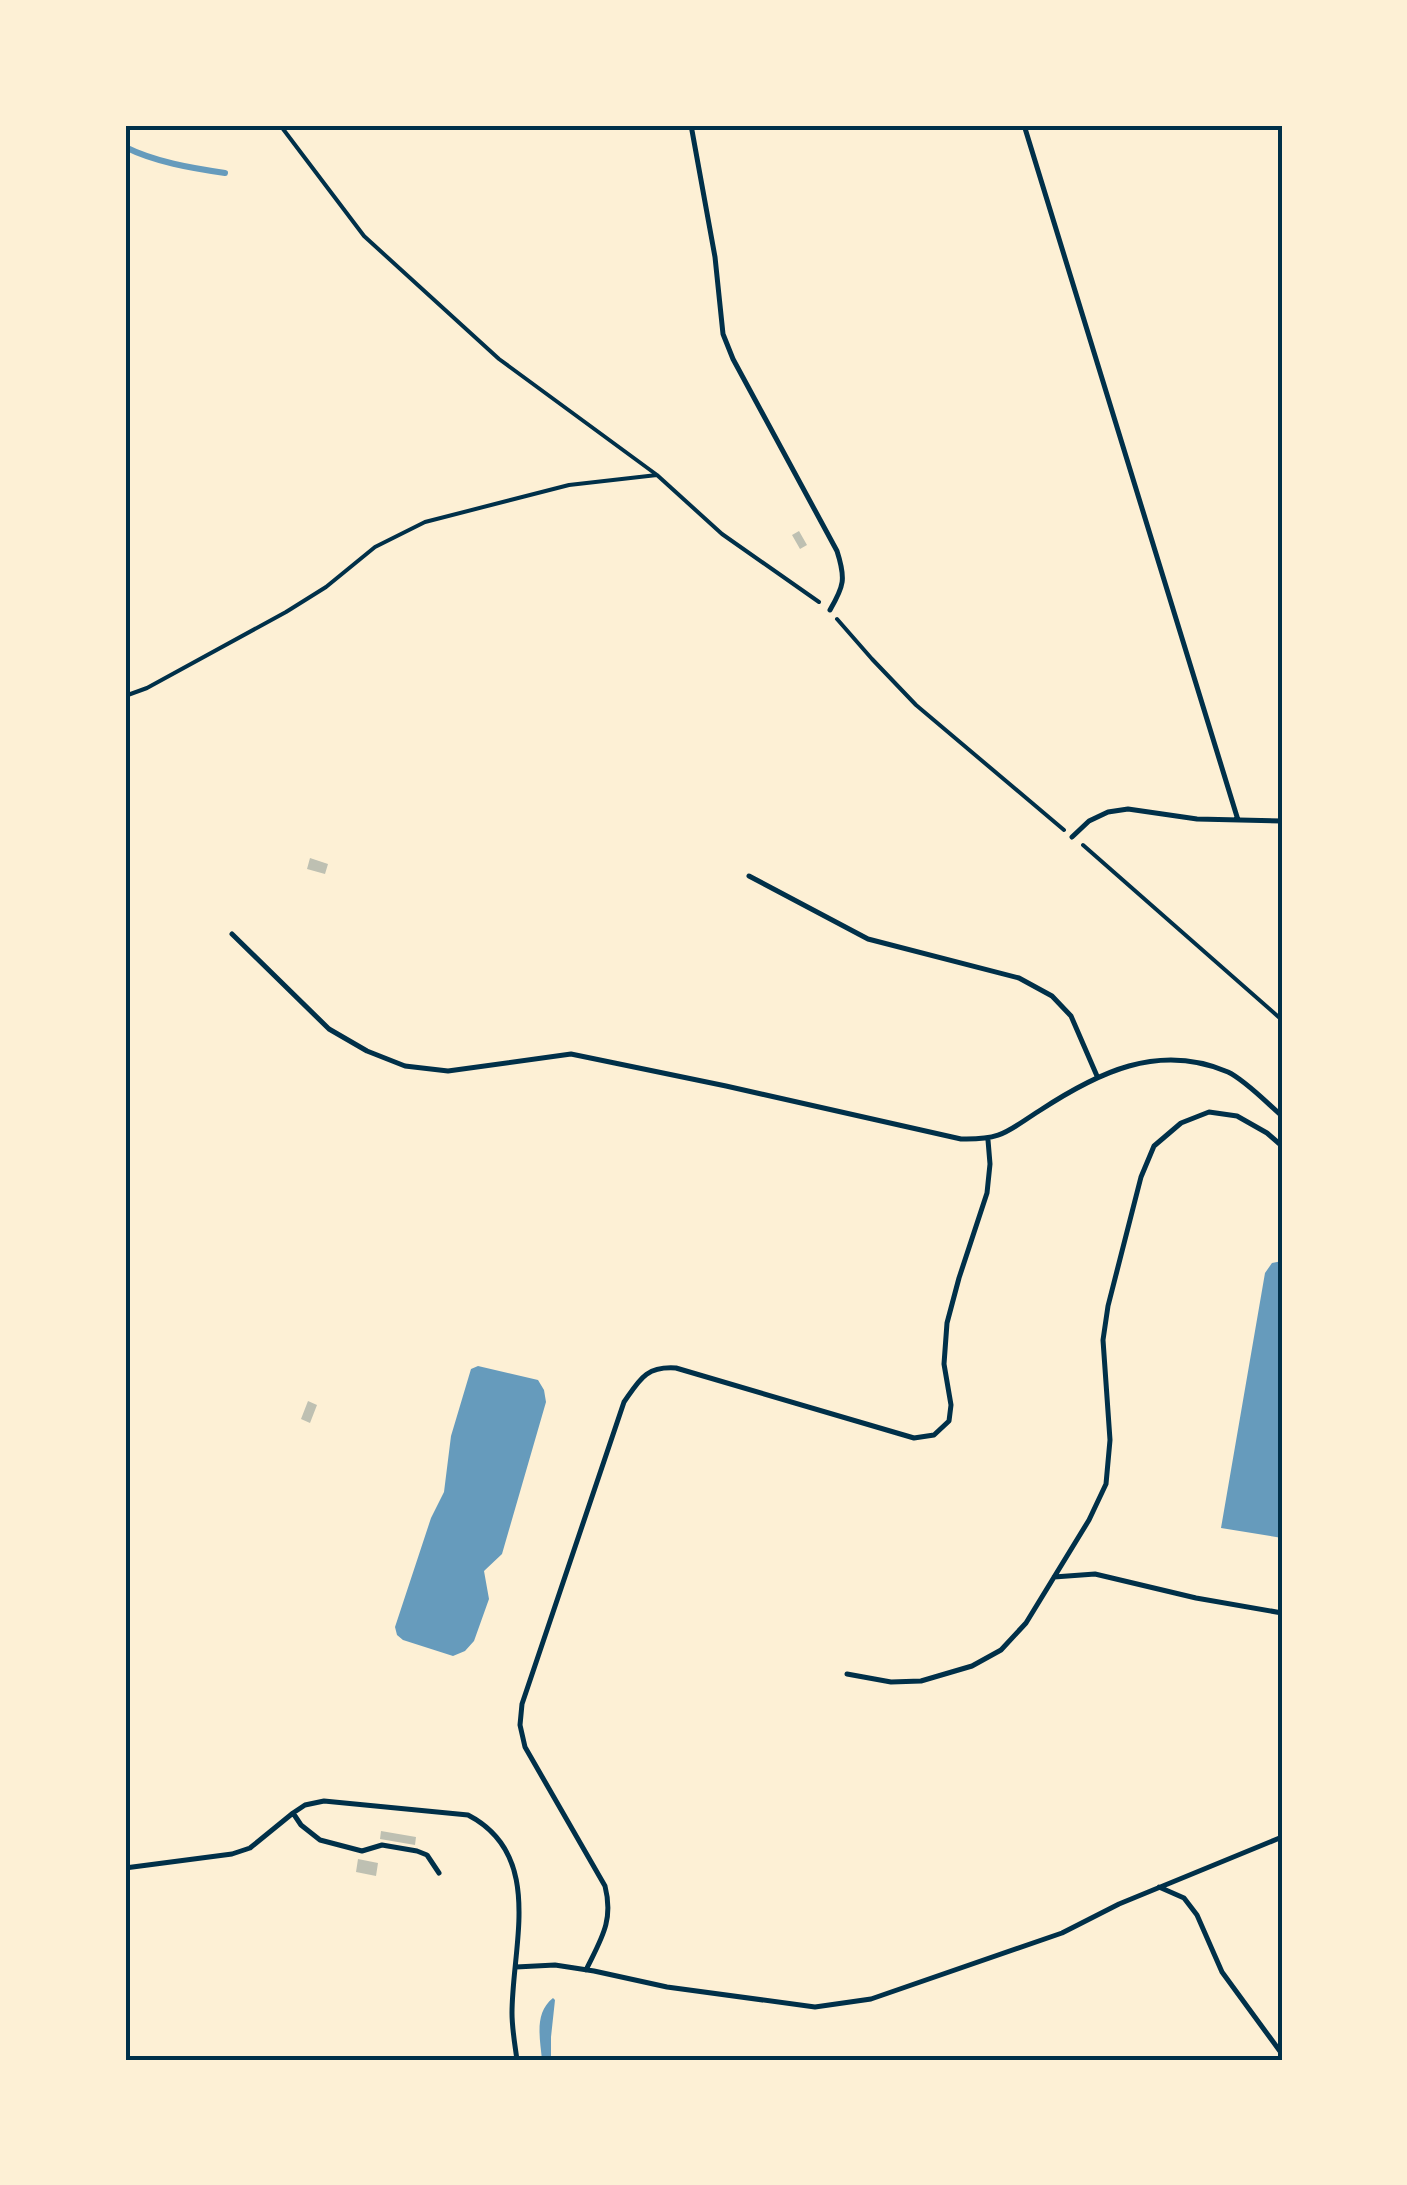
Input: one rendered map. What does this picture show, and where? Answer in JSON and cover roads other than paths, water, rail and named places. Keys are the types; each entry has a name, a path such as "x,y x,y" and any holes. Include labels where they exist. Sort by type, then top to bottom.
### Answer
{"lane":[{"path":"691,125 723,334 837,551 842,588 830,610"},
{"path":"1024,125 1238,820"},
{"path":"1072,837 1088,821 1128,809 1197,818 1282,820"},
{"path":"749,876 868,939 1019,978 1052,996 1071,1016 1097,1076"},
{"path":"232,934 329,1029 367,1052 405,1066 448,1071 571,1054 961,1139 988,1140 1097,1076 1141,1062 1193,1062 1231,1073 1282,1116"},
{"path":"847,1674 891,1682 922,1681 972,1666 1002,1650 1026,1623 1089,1520 1106,1484 1110,1440 1103,1340 1141,1177 1154,1146 1181,1122 1208,1112 1237,1116 1282,1146"},
{"path":"586,1970 606,1928 610,1904 605,1886 526,1747 520,1725 522,1704 624,1402 639,1380 658,1367 676,1368 914,1438 934,1435 949,1420 944,1364 947,1324 987,1194 988,1140"},
{"path":"1054,1578 1095,1574 1282,1613"},
{"path":"125,1868 232,1854 250,1848 292,1813 324,1800 468,1815 487,1825 504,1846 516,1875 521,1916 512,2014 517,2060"},
{"path":"292,1813 320,1840 362,1851 382,1845 417,1851 427,1855 439,1873"},
{"path":"516,1967 554,1965 667,1987 815,2007 870,1999 1062,1933 1120,1904 1282,1836"},
{"path":"1159,1887 1184,1898 1197,1915 1222,1972 1282,2054"}],"water":[{"path":"1282,1261 1282,1538 1221,1528 1265,1273 1272,1263"},
{"path":"478,1366 538,1380 546,1402 502,1554 484,1571 489,1599 474,1641 453,1656 403,1640 395,1627 431,1518 444,1492 451,1436 471,1369"},
{"path":"553,1998 551,2060 542,2060 541,2018"}],"waterway":[{"path":"125,147 186,167 225,173"}]}
